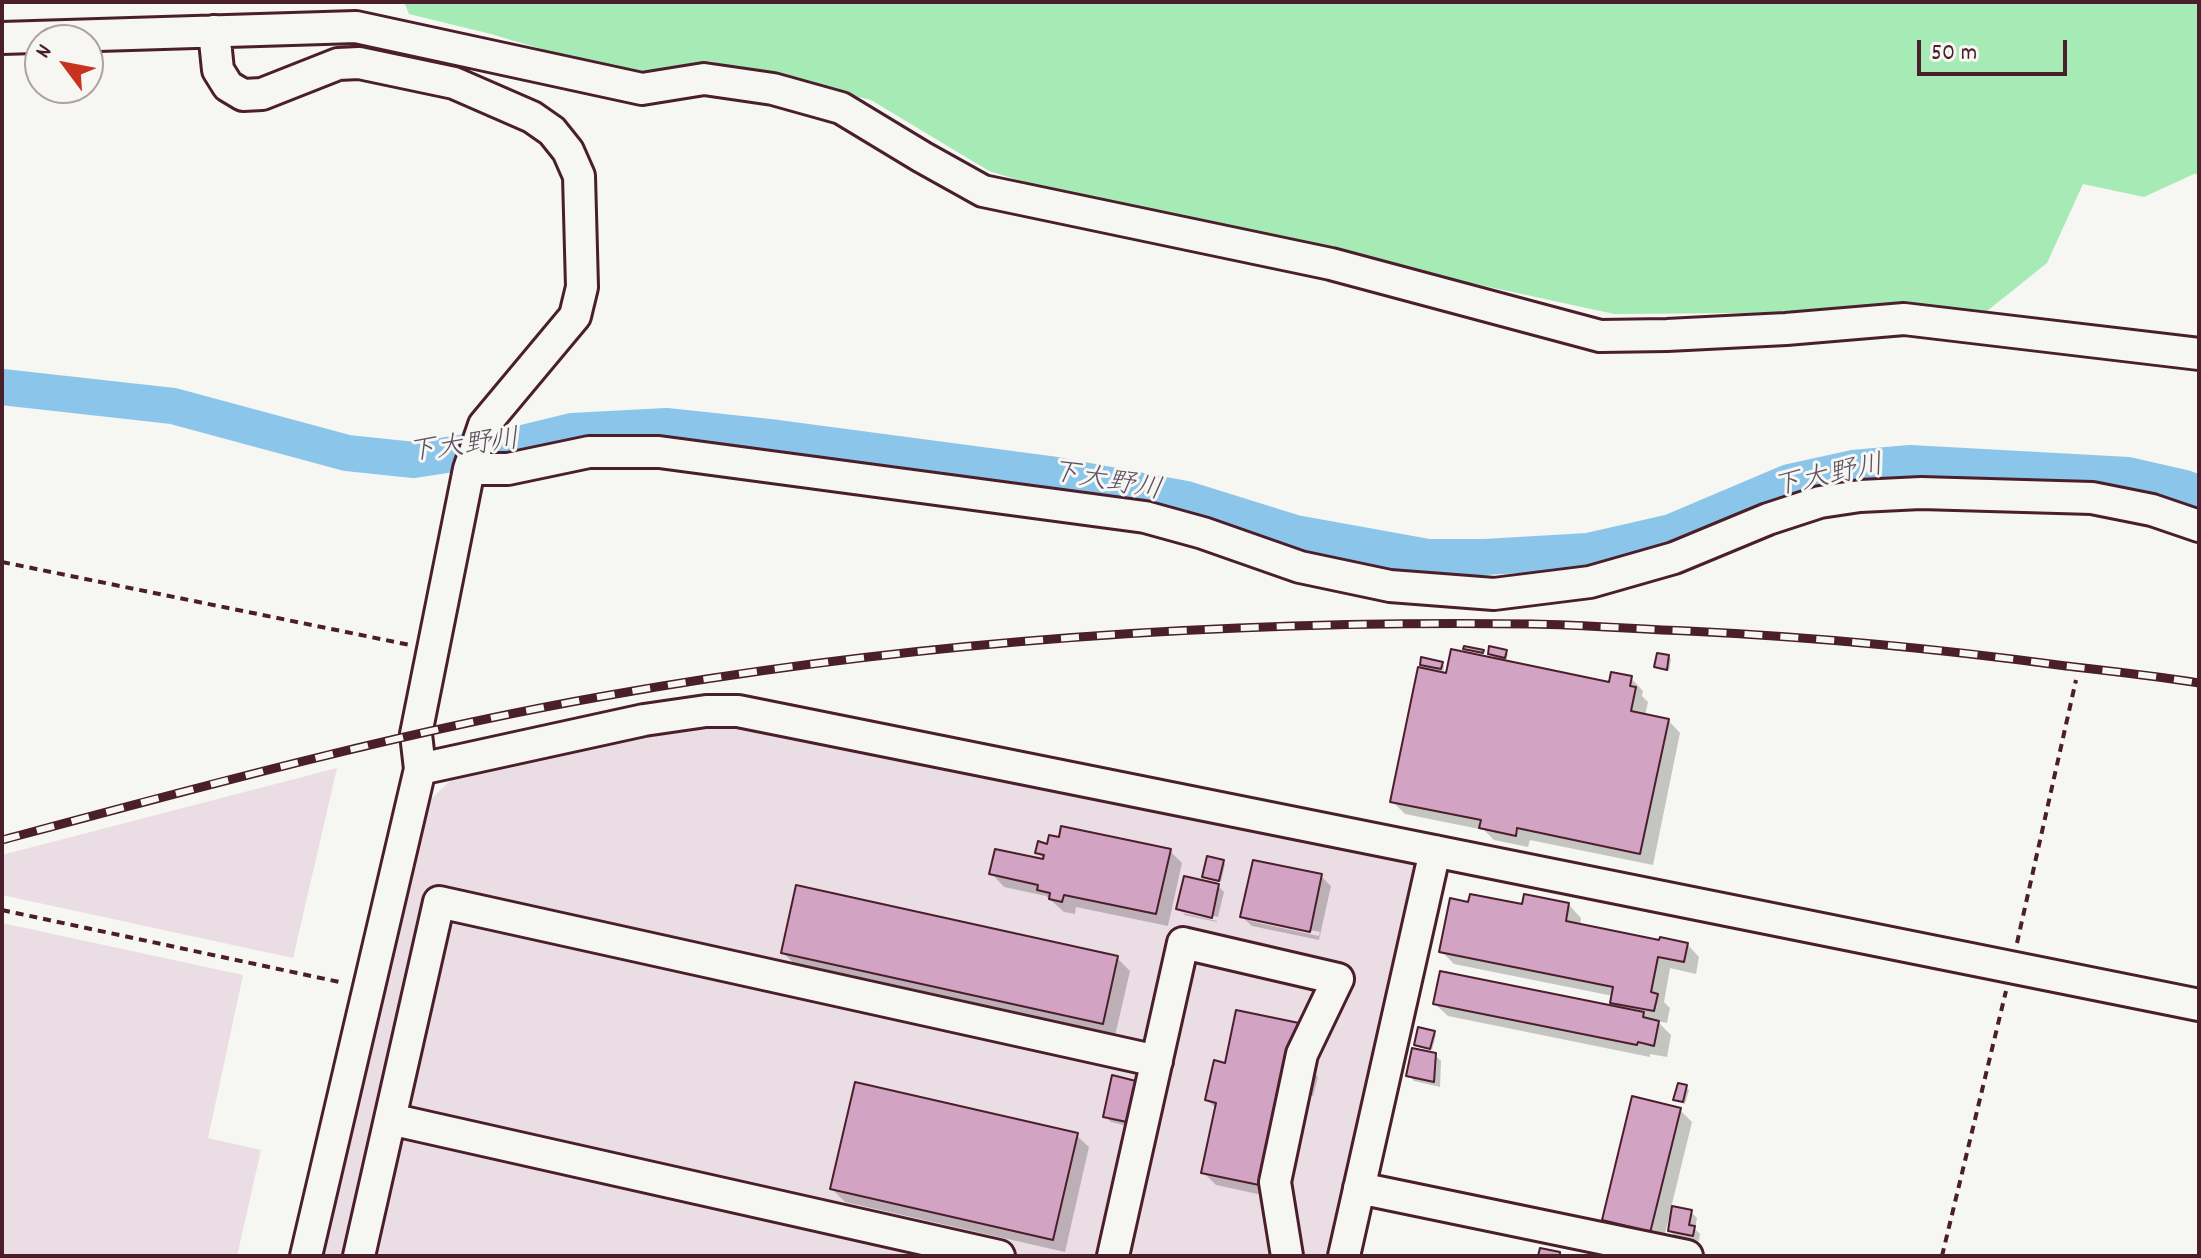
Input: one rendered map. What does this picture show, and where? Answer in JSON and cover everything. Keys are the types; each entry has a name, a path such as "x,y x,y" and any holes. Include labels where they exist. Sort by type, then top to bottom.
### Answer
{"street":[{"path":"2,38 356,27 642,89 704,79 773,89 841,108 983,191 1331,264 1600,336 1771,330 1904,319 2199,354"},
{"path":"214,31 218,70 228,86 243,95 262,94 338,64 359,63 454,83 532,117 552,131 568,151 579,176 582,287 575,316 484,425 469,469 416,734 420,769 306,1256"},
{"path":"469,469 508,469 589,452 659,452 1145,517 1203,533 1300,567 1390,586 1494,594 1590,582 1674,558 1820,502 1860,496 1921,493 2092,498 2152,510 2199,526"},
{"path":"420,769 644,720 706,711 738,711 2199,1005"},
{"path":"1344,1256 1435,851"},
{"path":"359,1256 439,902 1157,1061"},
{"path":"1113,1256 1183,943 1338,979 1302,1054 1275,1182 1287,1256"},
{"path":"390,1119 999,1256"},
{"path":"1359,1188 1687,1256"}],"path":[{"path":"2,562 432,650"},
{"path":"1942,1256 2012,968 2076,680"},
{"path":"2,910 368,988"}],"shaded area":[{"path":"706,722 757,728 1423,858 1337,1256 319,1256 426,804 453,778"},
{"path":"337,768 293,958 2,895 2,855"},
{"path":"2,923 243,975 208,1138 261,1150 237,1256 2,1256"}],"green space":[{"path":"404,2 2199,2 2199,174 2144,197 2083,184 2047,263 1987,311 1614,314 1070,196 989,171 871,100 710,61 636,77 491,34 409,14"}],"building":[{"path":"1464,646 1484,650 1483,653 1463,649"},
{"path":"1489,646 1507,650 1505,658 1488,654"},
{"path":"1451,649 1609,682 1611,672 1632,676 1630,686 1636,687 1631,711 1669,719 1640,854 1517,828 1516,836 1479,828 1481,820 1390,802 1418,667 1446,673"},
{"path":"1657,653 1669,655 1667,670 1654,667"},
{"path":"1421,657 1443,662 1441,669 1420,665"},
{"path":"1061,826 1171,849 1156,914 1064,895 1062,902 1049,899 1050,893 1037,890 1038,885 989,874 995,849 1043,859 1044,855 1035,853 1038,841 1047,844 1049,835 1059,837"},
{"path":"1207,856 1224,860 1219,881 1202,877"},
{"path":"1253,860 1322,874 1310,932 1240,917"},
{"path":"1184,876 1219,884 1212,918 1176,909"},
{"path":"796,885 1118,956 1103,1024 781,953"},
{"path":"1470,894 1522,904 1524,894 1569,903 1566,921 1688,943 1684,962 1658,957 1651,992 1658,994 1654,1011 1610,1003 1613,987 1439,952 1450,898 1468,902"},
{"path":"1440,971 1644,1012 1643,1017 1659,1021 1654,1046 1433,1004"},
{"path":"1236,1010 1299,1023 1264,1186 1201,1173 1216,1103 1205,1100 1214,1060 1225,1063"},
{"path":"1418,1027 1435,1031 1430,1049 1414,1045"},
{"path":"1412,1048 1436,1053 1434,1082 1406,1076"},
{"path":"1112,1075 1136,1081 1127,1122 1103,1117"},
{"path":"855,1082 1078,1133 1053,1240 830,1189"},
{"path":"1678,1083 1687,1085 1683,1102 1673,1100"},
{"path":"1632,1096 1681,1108 1649,1237 1634,1233 1635,1228 1602,1220"},
{"path":"1672,1206 1692,1210 1689,1225 1695,1226 1693,1236 1668,1231"},
{"path":"1540,1248 1560,1252 1560,1256 1538,1256"}],"waterway":[{"name":"下大野川","path":"2,387 173,406 347,453 414,460 490,451 572,431 666,426 778,438 1050,474 1186,499 1295,533 1428,557 1588,551 1671,532 1789,482 1853,468 1910,463 2128,475 2199,494"}],"railway":[{"path":"2,840 304,761 533,709 724,676 954,648 1070,638 1301,626 1571,625 1878,644 2199,683"}]}
